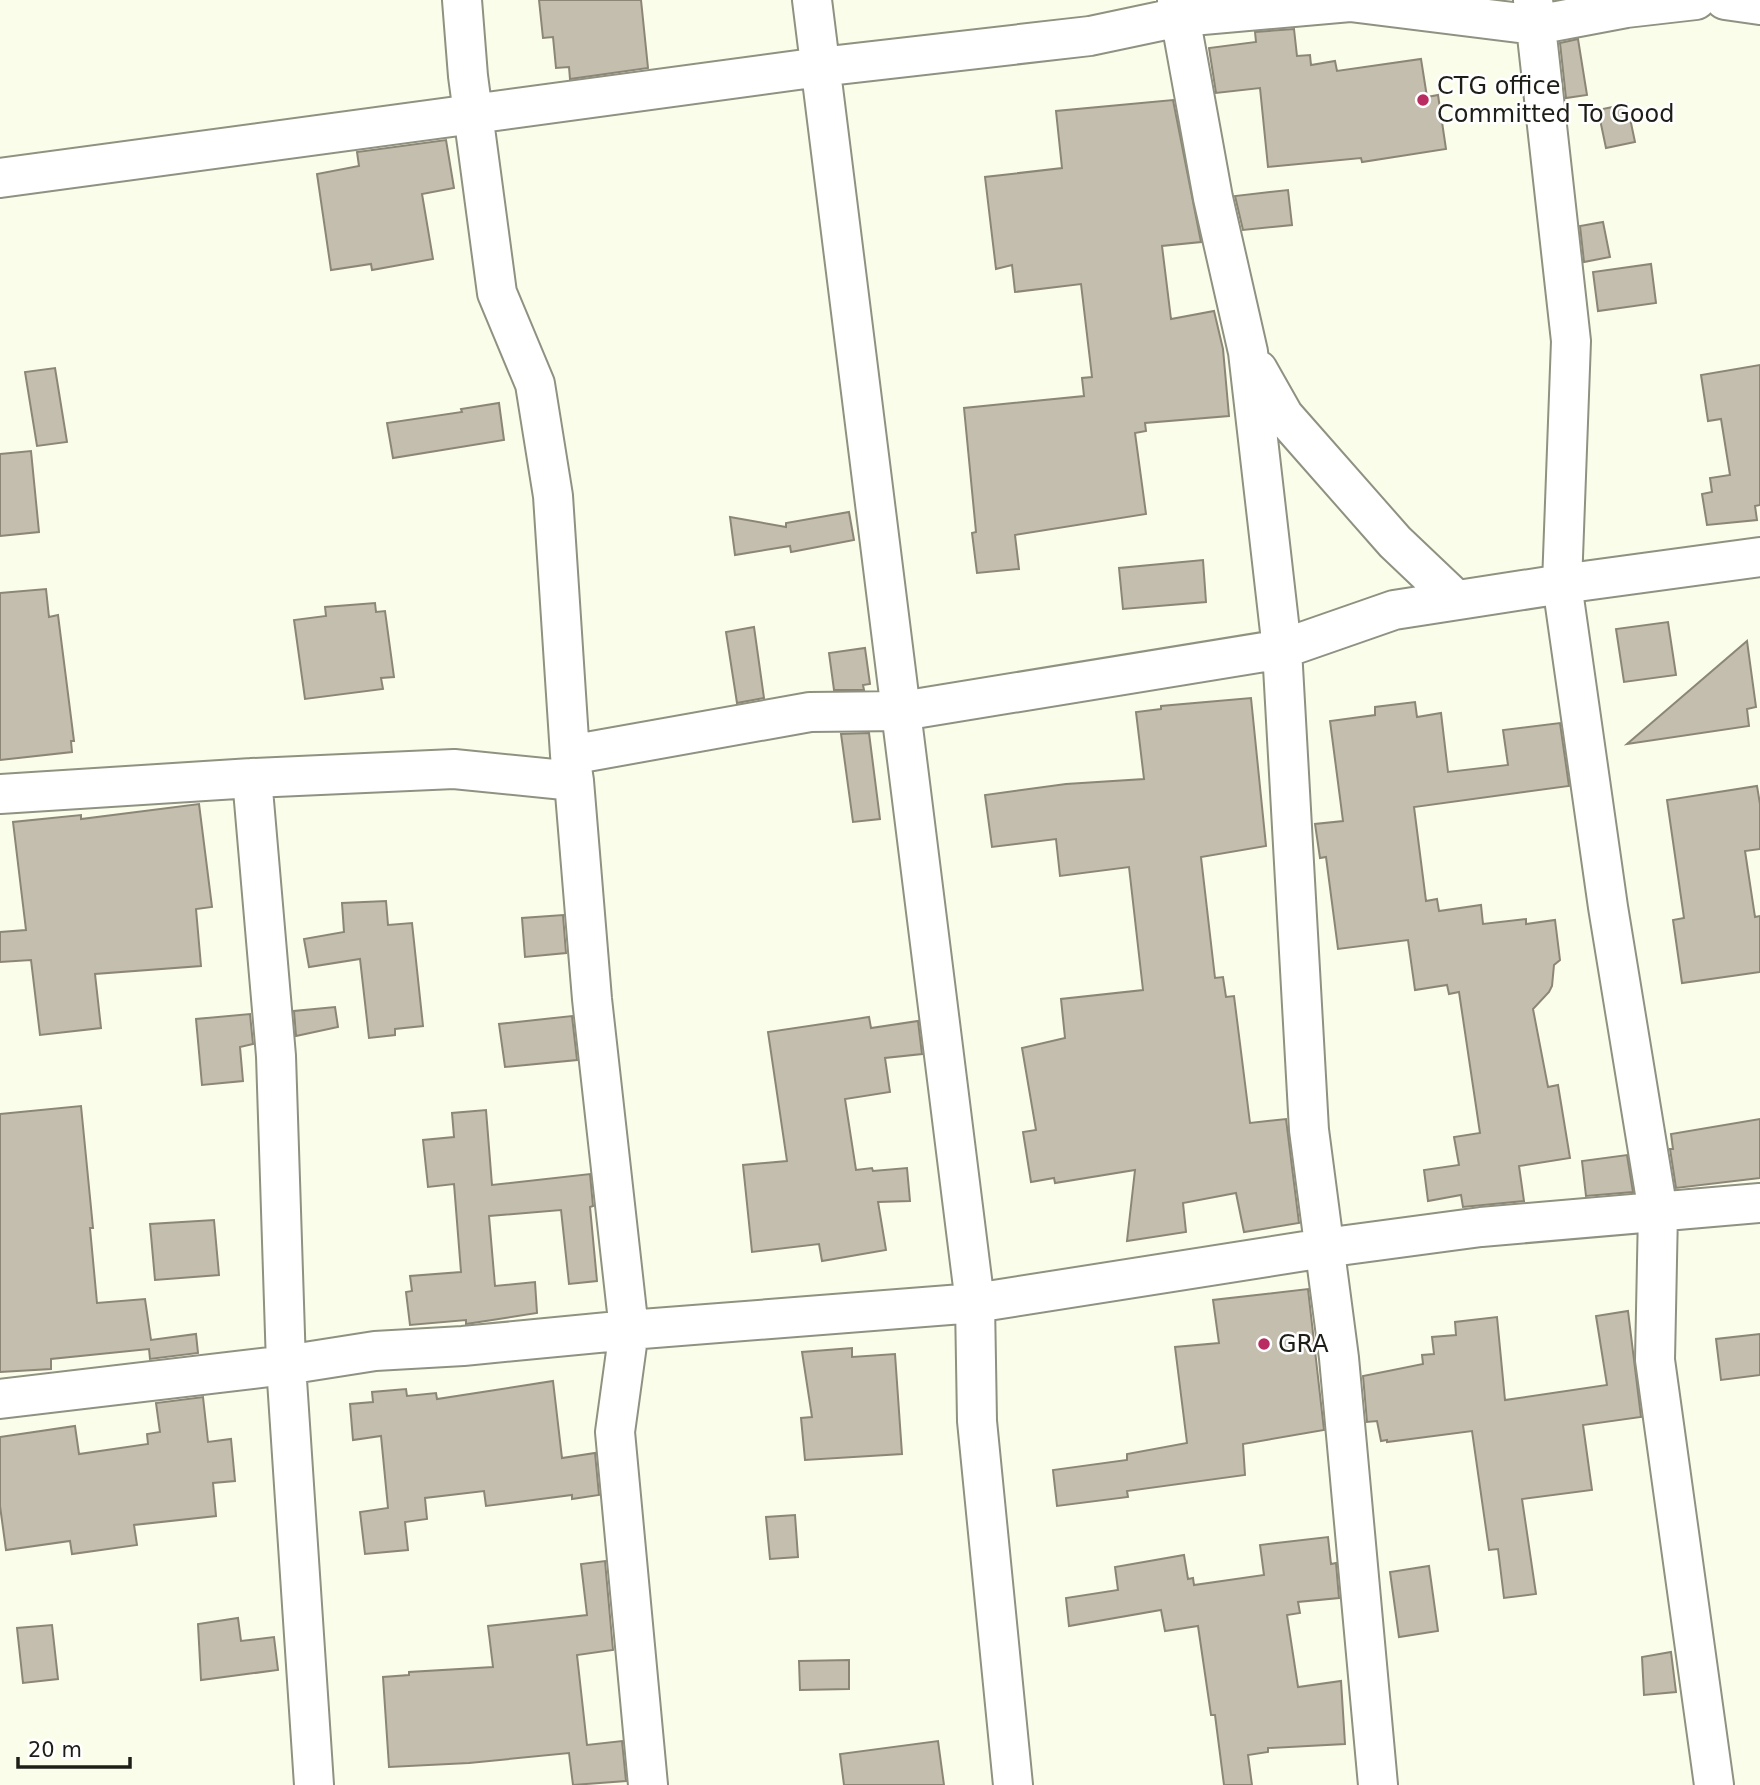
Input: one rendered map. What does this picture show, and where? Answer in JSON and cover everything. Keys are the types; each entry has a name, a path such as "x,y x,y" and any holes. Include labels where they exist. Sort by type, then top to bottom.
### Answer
{"street":[{"path":"462,0 473,113 497,293 535,384 553,496 592,999 629,1330 615,1432 648,1785"},
{"path":"812,0 975,1303 977,1422 1013,1785"},
{"path":"0,178 820,67 1090,36 1179,8 1350,2 1534,12 1626,8 1696,0"},
{"path":"1725,0 1760,5"},
{"path":"1179,8 1213,198 1248,352 1282,649 1309,1130 1339,1358 1378,1785"},
{"path":"1534,12 1571,341 1562,583 1608,907 1658,1212 1655,1360 1714,1785"},
{"path":"1248,352 1283,416 1395,542 1455,599"},
{"path":"0,794 252,778 454,769 572,768 810,712 902,710 1282,649 1394,610 1562,583 1760,557"},
{"path":"252,778 276,1056 286,1365 314,1785"},
{"path":"0,1399 286,1365 375,1351 975,1303 1324,1248 1481,1227 1760,1203"}],"building":[{"path":"539,0 641,0 648,68 570,79 569,67 556,68 553,37 543,38"},
{"path":"1294,29 1297,56 1310,55 1311,65 1335,61 1337,71 1421,59 1427,97 1438,95 1446,149 1362,162 1361,158 1268,167 1260,88 1216,93 1209,48 1256,42 1255,32"},
{"path":"1578,39 1587,95 1566,98 1560,43"},
{"path":"1173,100 1201,242 1162,246 1171,319 1214,311 1223,349 1229,416 1145,423 1146,431 1135,433 1146,514 1015,535 1019,569 977,573 972,533 976,532 964,408 1084,396 1082,378 1092,377 1081,284 1015,292 1012,265 996,269 985,177 1062,168 1056,111"},
{"path":"1627,104 1635,142 1606,148 1598,110"},
{"path":"446,140 454,188 422,194 433,259 372,270 371,264 331,270 317,174 359,166 357,152"},
{"path":"1288,190 1292,225 1243,230 1235,196"},
{"path":"1603,222 1610,257 1584,262 1580,226"},
{"path":"1651,264 1656,303 1598,311 1593,272"},
{"path":"1760,365 1760,505 1755,506 1757,520 1707,525 1702,494 1712,492 1710,478 1730,475 1721,419 1708,421 1701,375"},
{"path":"55,368 67,442 37,446 25,372"},
{"path":"499,403 504,440 393,458 387,423 462,412 461,409"},
{"path":"31,451 39,532 0,536 0,454"},
{"path":"849,512 854,540 791,552 790,546 735,555 730,517 786,527 786,523"},
{"path":"1203,560 1206,602 1123,609 1119,568"},
{"path":"46,589 49,617 58,615 74,741 71,741 72,752 0,760 0,593"},
{"path":"375,603 376,612 385,611 394,677 381,678 383,689 305,699 294,620 326,616 325,607"},
{"path":"1668,622 1676,675 1624,682 1616,629"},
{"path":"754,627 764,698 737,703 726,632"},
{"path":"1747,641 1756,707 1747,709 1749,726 1627,744"},
{"path":"865,648 870,684 863,685 864,690 834,690 829,653"},
{"path":"1251,698 1266,846 1201,857 1215,978 1223,977 1226,997 1234,996 1250,1123 1286,1119 1299,1223 1244,1232 1236,1193 1183,1203 1186,1232 1127,1241 1135,1170 1055,1183 1054,1178 1031,1182 1023,1132 1036,1130 1022,1048 1065,1038 1061,999 1143,990 1129,867 1060,876 1056,839 992,847 985,795 1066,784 1144,779 1136,712 1161,709 1161,706"},
{"path":"1415,702 1417,717 1441,713 1448,772 1508,765 1503,730 1560,723 1569,786 1414,807 1426,901 1437,899 1439,911 1481,905 1483,924 1526,919 1526,924 1555,920 1560,960 1554,965 1549,992 1533,1009 1548,1087 1558,1085 1570,1158 1519,1166 1524,1201 1463,1207 1461,1195 1428,1201 1424,1170 1459,1165 1454,1137 1480,1133 1459,992 1449,994 1447,985 1415,990 1408,940 1338,949 1326,857 1320,858 1315,824 1343,821 1330,721 1375,715 1375,707"},
{"path":"869,733 880,819 853,822 841,734"},
{"path":"1757,786 1760,804 1760,849 1745,851 1755,917 1760,916 1760,972 1682,983 1673,920 1684,918 1667,800"},
{"path":"199,804 212,907 196,909 201,966 95,974 101,1028 40,1035 31,960 0,962 0,932 26,930 13,822 81,815 81,819"},
{"path":"386,901 388,925 412,923 423,1026 395,1029 395,1035 369,1038 360,959 309,967 304,939 344,932 342,903"},
{"path":"563,915 566,953 525,957 522,918"},
{"path":"335,1007 338,1027 296,1036 294,1011"},
{"path":"250,1014 253,1044 240,1047 243,1081 202,1085 196,1019"},
{"path":"572,1016 577,1060 505,1067 499,1024"},
{"path":"869,1017 871,1028 918,1021 922,1054 885,1058 890,1092 845,1099 856,1170 907,1168 910,1201 878,1202 886,1250 822,1261 819,1244 752,1252 743,1165 787,1161 768,1032"},
{"path":"81,1106 97,1303 145,1299 151,1340 196,1334 198,1353 150,1359 149,1349 51,1359 51,1369 0,1372 0,1114"},
{"path":"486,1110 492,1185 590,1174 593,1206 590,1207 597,1281 569,1284 561,1210 489,1216 495,1286 535,1282 537,1313 466,1324 466,1320 410,1325 406,1292 412,1291 410,1276 461,1272 454,1184 428,1187 423,1140 454,1137 452,1113"},
{"path":"1760,1119 1760,1178 1676,1188 1670,1149 1673,1149 1671,1134"},
{"path":"1627,1155 1633,1192 1586,1196 1582,1161"},
{"path":"214,1220 219,1275 155,1280 150,1224"},
{"path":"1308,1289 1324,1430 1243,1444 1245,1475 1127,1491 1128,1497 1057,1506 1053,1470 1127,1460 1127,1454 1187,1443 1175,1347 1219,1343 1213,1300"},
{"path":"1628,1311 1641,1417 1583,1425 1592,1490 1522,1499 1536,1594 1504,1598 1498,1549 1489,1550 1472,1431 1381,1441 1377,1421 1367,1422 1363,1376 1423,1364 1422,1355 1434,1354 1432,1337 1456,1335 1455,1322 1497,1317 1505,1400 1607,1385 1596,1316"},
{"path":"1760,1334 1760,1375 1721,1380 1716,1339"},
{"path":"852,1348 852,1357 895,1354 902,1454 805,1460 801,1418 812,1417 802,1352"},
{"path":"553,1381 562,1458 595,1453 599,1495 572,1499 572,1495 486,1506 484,1491 425,1498 427,1519 405,1522 408,1550 365,1554 360,1512 388,1508 381,1436 353,1440 350,1404 373,1402 372,1392 406,1389 407,1396 436,1393 437,1399"},
{"path":"203,1397 208,1442 231,1439 235,1481 213,1483 216,1516 134,1525 137,1545 72,1554 70,1541 6,1550 0,1506 0,1437 75,1426 79,1454 148,1444 147,1434 160,1432 156,1403"},
{"path":"795,1515 798,1557 770,1559 766,1517"},
{"path":"1328,1537 1331,1564 1336,1563 1339,1598 1298,1602 1300,1613 1287,1615 1298,1687 1341,1681 1345,1744 1268,1748 1268,1752 1248,1755 1252,1785 1224,1785 1215,1715 1211,1715 1198,1626 1165,1631 1161,1610 1069,1626 1066,1598 1118,1590 1115,1567 1184,1555 1188,1579 1193,1578 1194,1585 1264,1575 1260,1545"},
{"path":"605,1561 613,1650 577,1655 587,1745 622,1741 626,1781 573,1785 569,1753 469,1763 389,1767 383,1677 409,1675 409,1672 493,1667 488,1626 587,1615 581,1564"},
{"path":"1429,1566 1438,1631 1399,1637 1390,1572"},
{"path":"238,1618 241,1641 274,1637 278,1670 201,1680 198,1624"},
{"path":"52,1625 58,1679 23,1683 17,1628"},
{"path":"1671,1652 1676,1692 1644,1695 1642,1657"},
{"path":"849,1660 849,1689 800,1690 799,1661"},
{"path":"938,1741 944,1785 844,1785 840,1754"}],"place":[{"name":"CTG office Committed To Good","path":"1423,100"},
{"name":"GRA","path":"1264,1344"}]}
